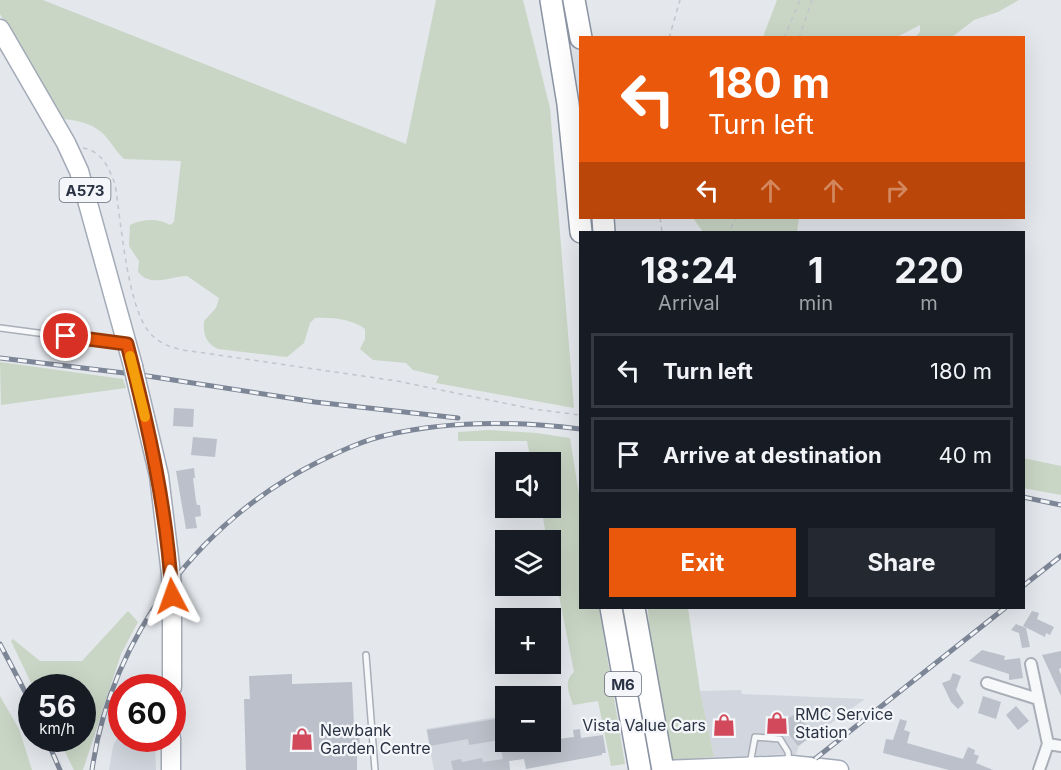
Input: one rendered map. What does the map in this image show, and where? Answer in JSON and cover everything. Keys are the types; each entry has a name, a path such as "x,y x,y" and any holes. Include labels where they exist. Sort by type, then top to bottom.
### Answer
{"highway":[{"path":"551,0 568,104 579,212"},
{"path":"574,0 581,36"},
{"name":"M6","path":"611,609 638,765"},
{"name":"M6","path":"634,609 662,766"}],"main road":[{"name":"A573","path":"0,29 70,152 86,190 135,373 159,476 171,574 172,674"},
{"path":"171,752 171,770"},
{"path":"662,766 790,765 839,770"}],"street":[{"path":"1031,664 1048,744 1039,770"},
{"path":"987,683 1038,699"},
{"path":"1048,744 1061,746"}],"lane":[{"path":"0,328 127,344"},
{"path":"366,655 375,770"},
{"path":"750,765 755,737 780,739 788,752 790,765"}],"path":[{"path":"670,36 680,0"},
{"path":"785,36 800,0"},
{"path":"800,36 812,0"},
{"path":"70,152 77,148 92,149 100,155 109,168 115,184 134,297 143,322 150,333 166,346 397,381 533,409 579,415"},
{"path":"731,228 736,219"}],"shaded area":[{"path":"741,690 742,694 865,699 799,746 796,754 714,757 700,691"},
{"path":"495,717 495,752 507,752 510,770 434,770 426,729"},
{"path":"112,752 155,752 156,770 109,770"}],"green space":[{"path":"0,0 43,0 406,144 436,0 523,0 550,108 574,408 436,383 439,376 413,370 406,363 373,360 360,349 365,339 365,329 341,319 315,318 310,323 304,343 287,357 214,347 206,338 204,321 216,308 219,298 187,276 161,280 143,277 138,272 139,261 129,246 130,225 150,220 170,225 174,222 181,161 124,159 107,138 93,126 63,119 0,14"},
{"path":"777,0 1019,0 998,12 974,20 953,36 916,36 920,32 920,25 899,36 763,36"},
{"path":"694,219 799,219 797,231 702,231"},
{"path":"0,362 123,379 126,388 1,405"},
{"path":"489,430 570,438 579,495 579,609 599,609 625,764 611,766 598,701 573,705 569,691 568,683 574,672 559,596 561,596 561,530 545,530 543,518 561,518 561,452 529,452 527,441 458,441 458,432"},
{"path":"1025,458 1061,466 1061,495 1025,488"},
{"path":"648,609 688,609 700,691 714,757 671,760 650,642"},
{"path":"128,611 138,622 121,654 114,674 108,674 108,694 96,730 96,674 27,674 11,641 13,639 40,661 82,661"},
{"path":"0,696 18,727 18,752 26,752 32,770 0,770"},
{"path":"65,752 89,752 83,770 74,770"}],"building":[{"path":"174,408 194,409 193,427 173,426"},
{"path":"193,437 217,439 215,457 191,455"},
{"path":"194,468 196,501 197,505 200,505 201,516 195,517 197,528 186,529 176,471"},
{"path":"1032,611 1039,613 1037,619 1054,627 1050,635 1046,633 1045,637 1023,626"},
{"path":"1016,624 1026,628 1030,647 1022,648 1019,633 1011,630"},
{"path":"982,650 1005,656 1004,660 1020,658 1023,678 1009,680 1009,674 969,661"},
{"path":"1061,651 1061,668 1059,669 1061,696 1042,655"},
{"path":"953,673 961,676 956,690 964,703 958,709 951,702 942,683 950,680"},
{"name":"Newbank Garden Centre","path":"292,674 292,684 352,682 354,725 359,725 360,753 357,754 357,770 246,770 244,699 250,699 249,676"},
{"path":"983,696 1001,702 996,719 978,713"},
{"path":"1016,706 1029,721 1018,730 1006,715"},
{"path":"797,713 807,727 804,730 809,738 798,746 780,723"},
{"path":"495,719 495,741 469,745 468,739 430,746 427,730"},
{"path":"900,719 907,721 904,730 910,732 907,743 963,759 968,747 975,750 974,754 979,756 976,763 993,770 949,770 883,753 886,739 893,740"},
{"path":"580,729 581,738 603,735 606,753 526,769 524,759 509,761 510,770 453,770 451,761 461,759 462,762 482,758 483,762 503,759 501,752 561,752 561,739 574,737 573,730"}],"railway":[{"path":"0,358 141,375 315,402 458,418"},
{"path":"92,770 102,721 119,674 141,629 168,588 200,550 236,515 277,486 320,461 353,446 378,437 411,430 483,423 531,424 579,429"},
{"path":"1025,497 1061,505"},
{"path":"1025,584 1061,556"},
{"path":"801,770 1004,609"},
{"path":"0,644 18,678"},
{"path":"52,752 60,770"}],"slow traffic":[{"path":"130,356 145,417"}],"place":[{"name":"RMC Service Station","path":"777,723"},
{"name":"Vista Value Cars","path":"724,725"},
{"name":"Newbank Garden Centre","path":"302,739"}],"route":[{"path":"66,336 127,344 159,476 172,596"}]}
